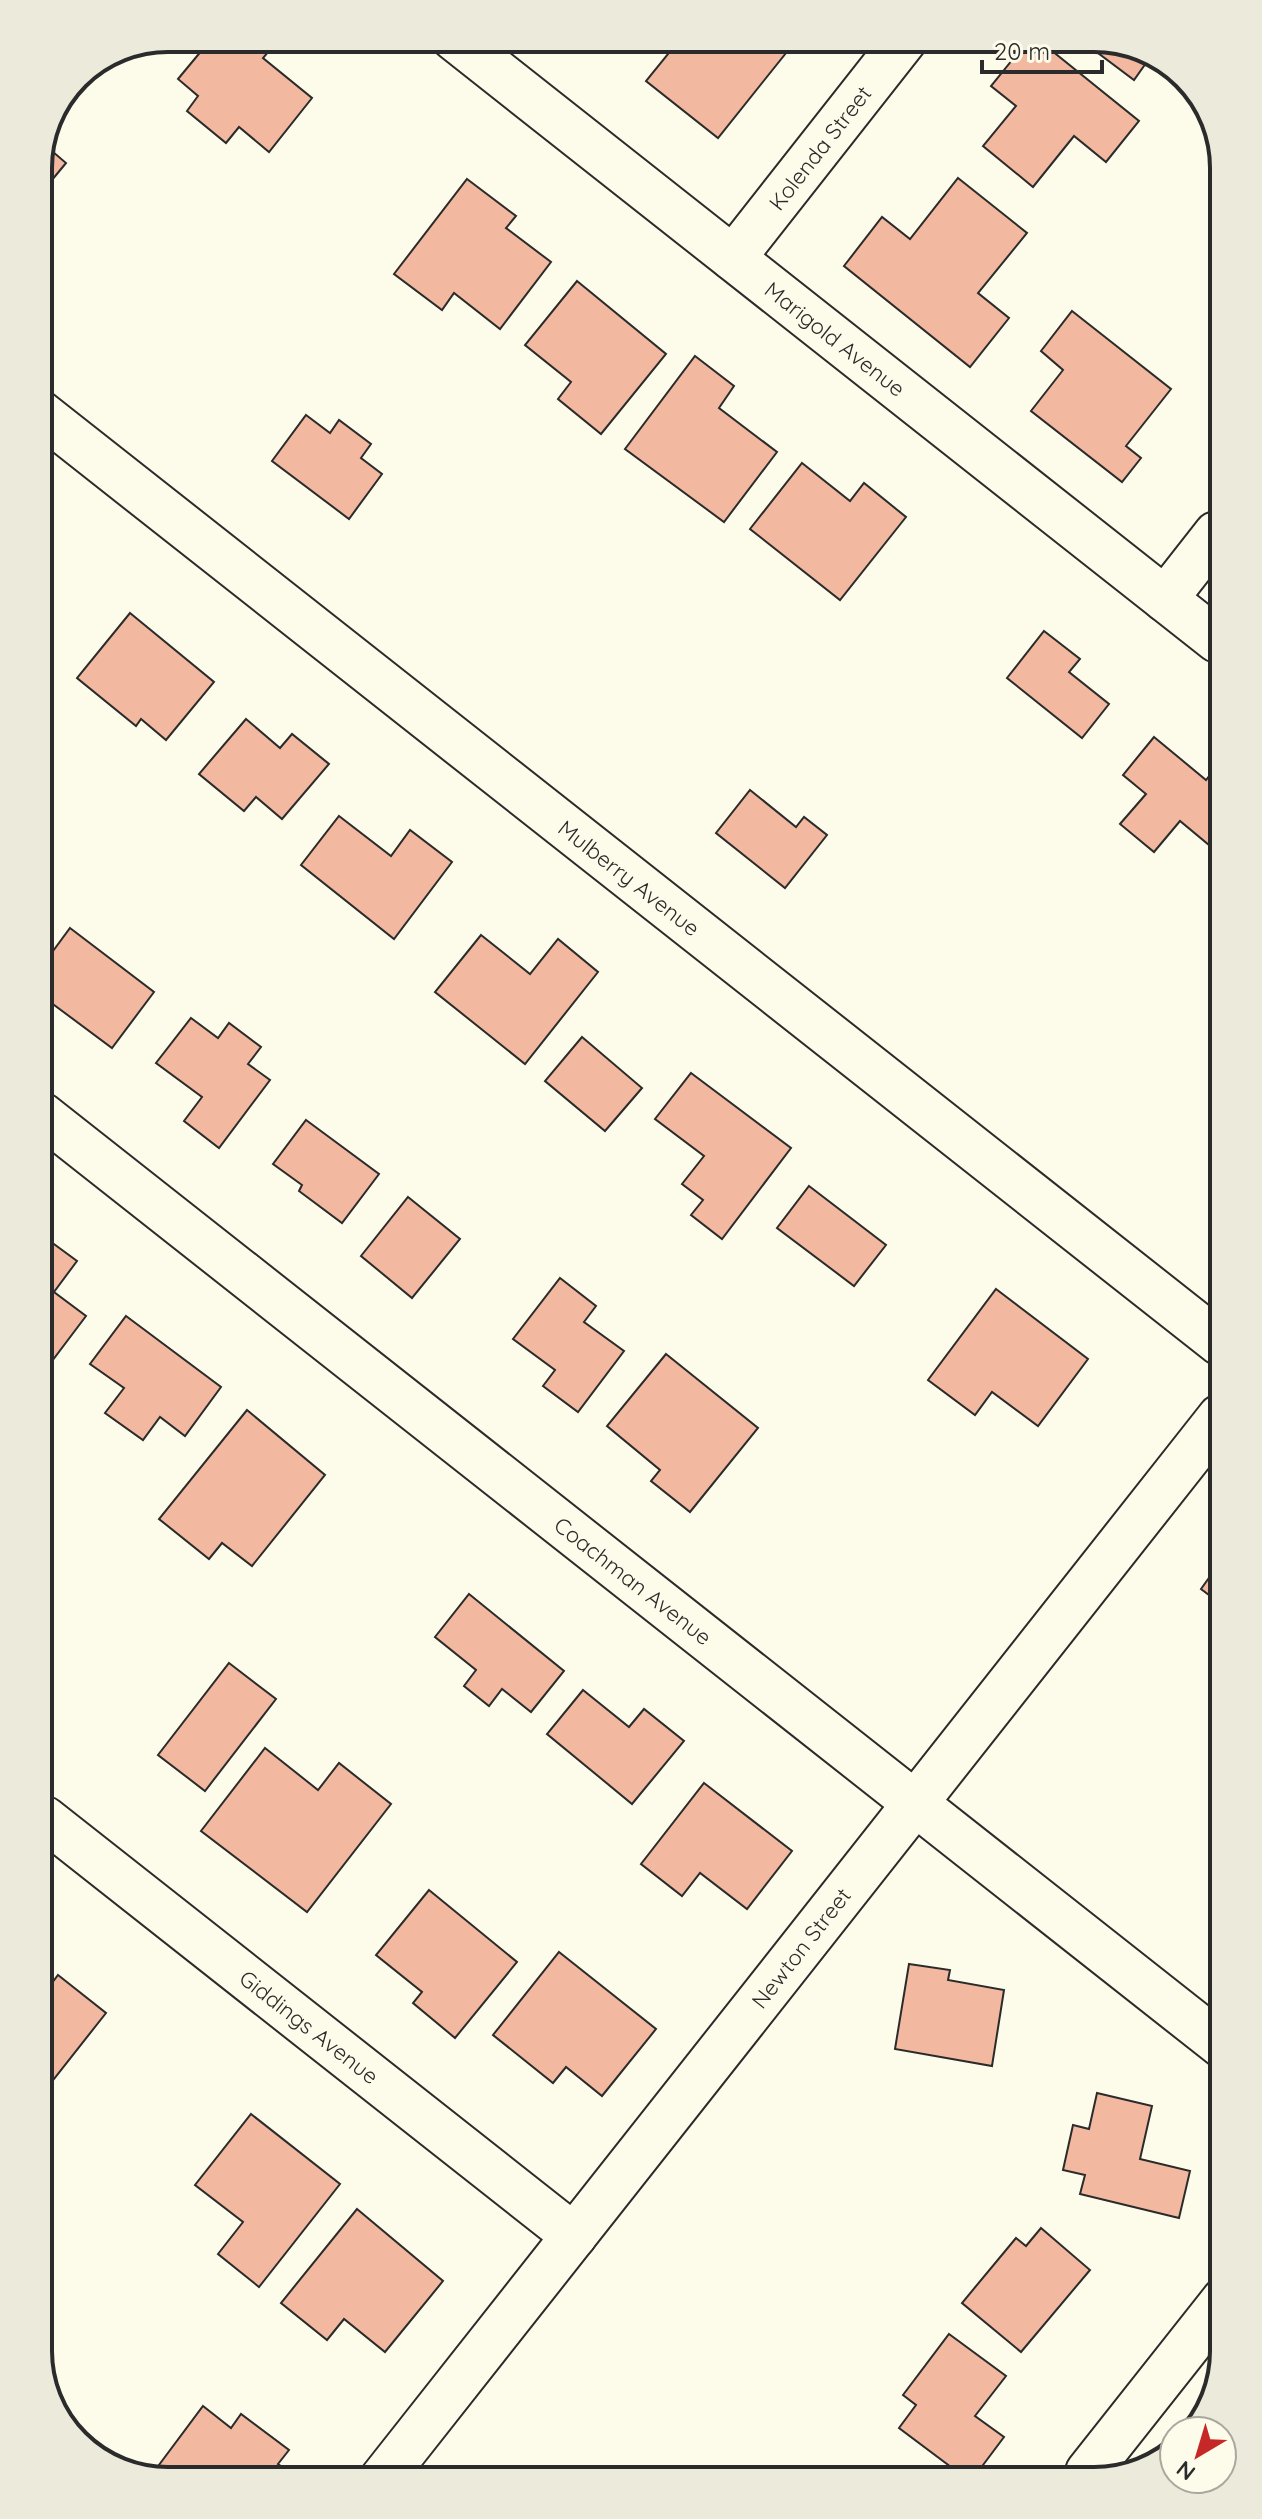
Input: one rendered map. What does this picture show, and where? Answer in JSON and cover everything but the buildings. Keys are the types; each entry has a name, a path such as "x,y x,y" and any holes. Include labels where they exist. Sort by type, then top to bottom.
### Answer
{"street":[{"name":"Marigold Avenue","path":"472,52 1210,634"},
{"name":"Kolenda Street","path":"733,258 895,52"},
{"name":"Mulberry Avenue","path":"52,422 1210,1335"},
{"path":"1165,599 1210,542"},
{"name":"Coachman Avenue","path":"52,1123 1210,2036"},
{"name":"Newton Street","path":"391,2467 1210,1430"},
{"name":"Giddings Avenue","path":"52,1825 574,2236"},
{"path":"1092,2467 1210,2318"}]}
